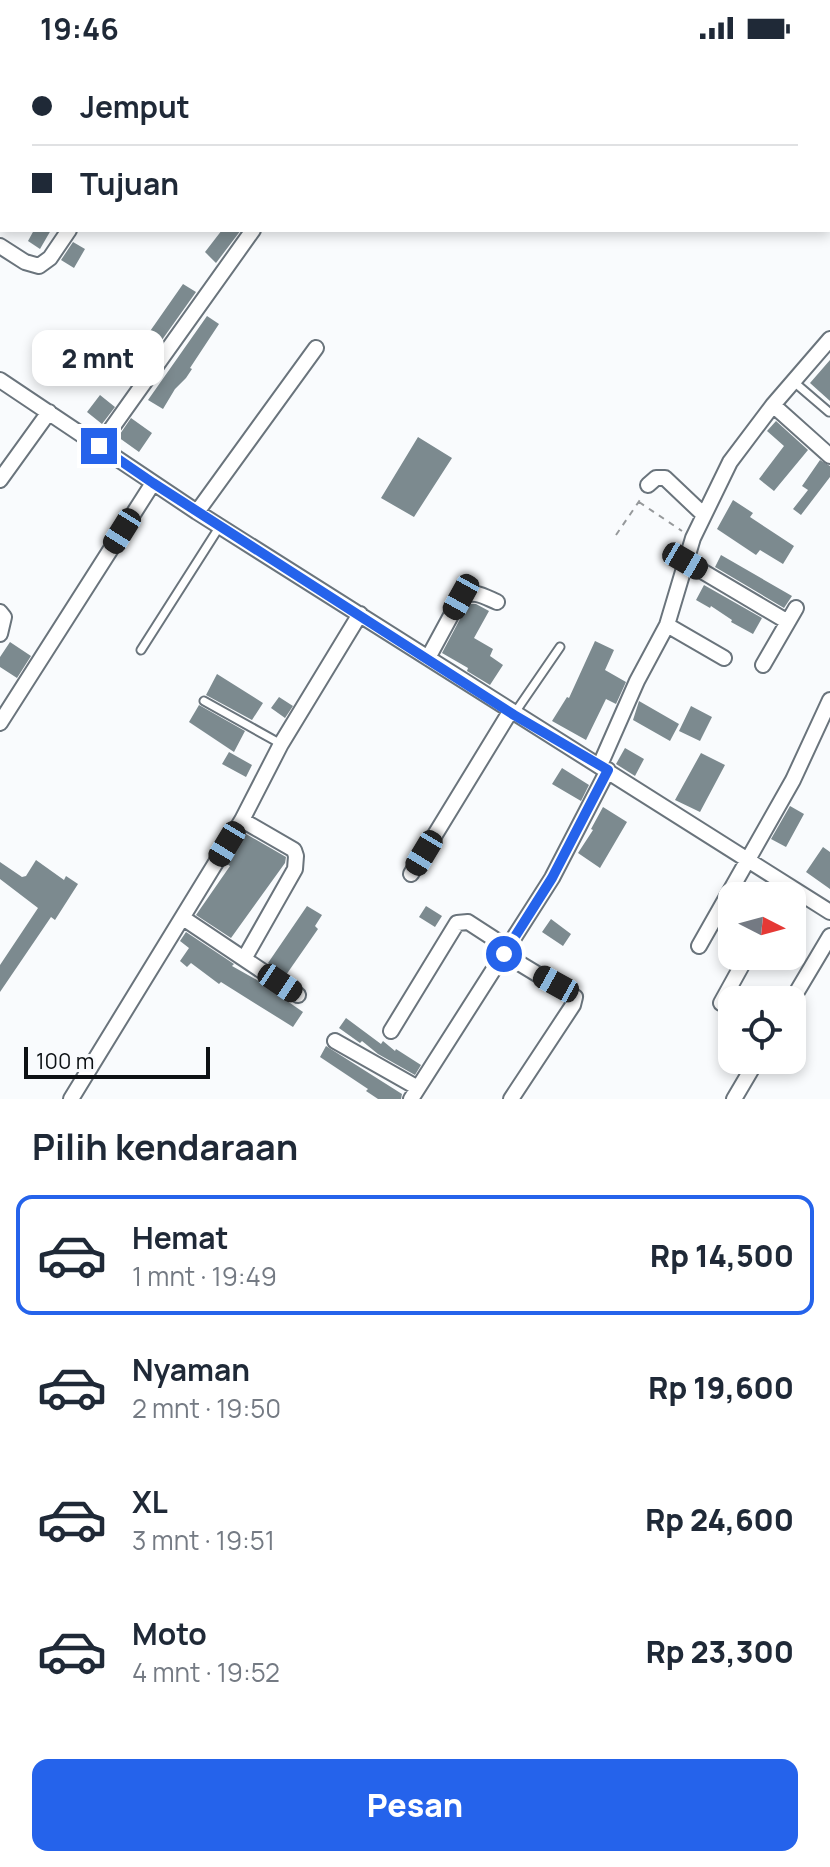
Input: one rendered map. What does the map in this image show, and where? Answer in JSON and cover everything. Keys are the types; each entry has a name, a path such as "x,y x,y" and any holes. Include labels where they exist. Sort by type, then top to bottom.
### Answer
{"street":[{"path":"0,246 25,262 39,266 50,258 68,232"},
{"path":"99,446 252,232"},
{"path":"335,1041 414,1093 552,878 604,767 637,681 667,625 693,538 730,462 773,405 830,340"},
{"path":"197,512 316,348"},
{"path":"0,380 197,512 512,713 604,767 748,861 774,882"},
{"path":"773,405 830,456"},
{"path":"0,480 49,412"},
{"path":"648,485 656,478 665,478 704,515"},
{"path":"0,723 153,483"},
{"path":"685,561 788,622"},
{"path":"428,658 461,597 469,593 497,602"},
{"path":"763,665 796,608"},
{"path":"0,612 4,617 0,634"},
{"path":"71,1099 242,820 281,744 360,614"},
{"path":"667,625 724,658"},
{"path":"699,946 793,780 830,700"},
{"path":"411,874 512,713"},
{"path":"242,820 294,850 296,856 295,869 244,959"},
{"path":"806,901 830,912"},
{"path":"183,918 298,995"},
{"path":"391,1031 457,923 468,922 575,997 573,1005 511,1099"},
{"path":"800,986 830,936"},
{"path":"734,1099 749,1074"}],"lane":[{"path":"794,382 829,412"},
{"path":"141,650 220,526"},
{"path":"512,713 560,647"},
{"path":"204,701 281,744"}],"path":[{"path":"616,535 648,485"},
{"path":"639,502 693,538"}],"building":[{"path":"33,232 50,232 40,249 28,241"},
{"path":"220,232 239,232 216,263 205,252"},
{"path":"73,242 85,249 74,268 61,260"},
{"path":"183,284 196,292 130,385 118,377"},
{"path":"207,316 219,324 163,409 148,400"},
{"path":"830,360 830,401 810,383"},
{"path":"100,395 115,407 102,424 87,412"},
{"path":"131,418 152,433 139,452 118,437"},
{"path":"776,421 808,450 774,491 759,479 784,446 767,431"},
{"path":"418,437 452,458 414,517 381,498"},
{"path":"820,460 830,466 830,477 801,515 793,509 808,490 802,486"},
{"path":"733,500 753,513 750,517 794,546 783,564 760,550 756,555 717,529"},
{"path":"721,555 792,596 784,608 715,567"},
{"path":"704,585 762,618 753,634 711,606 696,600"},
{"path":"468,604 476,604 489,611 474,638 493,649 490,656 503,665 490,685 442,653"},
{"path":"595,641 614,650 605,670 626,682 616,704 606,699 586,740 552,721 569,698"},
{"path":"10,642 31,656 17,678 0,667 0,657"},
{"path":"217,674 263,703 252,720 206,695"},
{"path":"279,697 293,706 285,718 271,708"},
{"path":"639,701 679,724 670,741 633,720"},
{"path":"199,705 245,731 234,752 189,722"},
{"path":"691,706 712,717 700,741 679,731"},
{"path":"625,748 644,759 635,776 616,764"},
{"path":"229,752 252,765 246,777 222,764"},
{"path":"701,753 725,765 700,812 675,800"},
{"path":"562,768 589,785 581,801 552,784"},
{"path":"790,806 804,814 786,847 771,839"},
{"path":"603,807 627,822 600,868 578,853"},
{"path":"246,834 286,857 285,863 231,938 196,915 230,866 227,864"},
{"path":"823,847 830,852 830,889 806,872"},
{"path":"36,860 64,880 66,876 78,884 55,920 51,917 0,992 0,965 38,908 0,879 0,862 22,877 26,876"},
{"path":"307,906 322,915 315,926 318,929 286,975 268,963"},
{"path":"426,906 442,916 435,927 419,917"},
{"path":"551,919 571,934 563,946 542,932"},
{"path":"186,932 303,1012 293,1027 221,982 219,984 191,963 187,967 180,961 189,948 180,941"},
{"path":"346,1018 381,1044 383,1041 421,1065 415,1075 339,1028"},
{"path":"326,1046 402,1094 401,1099 378,1099 366,1091 368,1089 320,1057"}],"route":[{"path":"99,446 514,715 608,770 552,878 504,954"}]}
